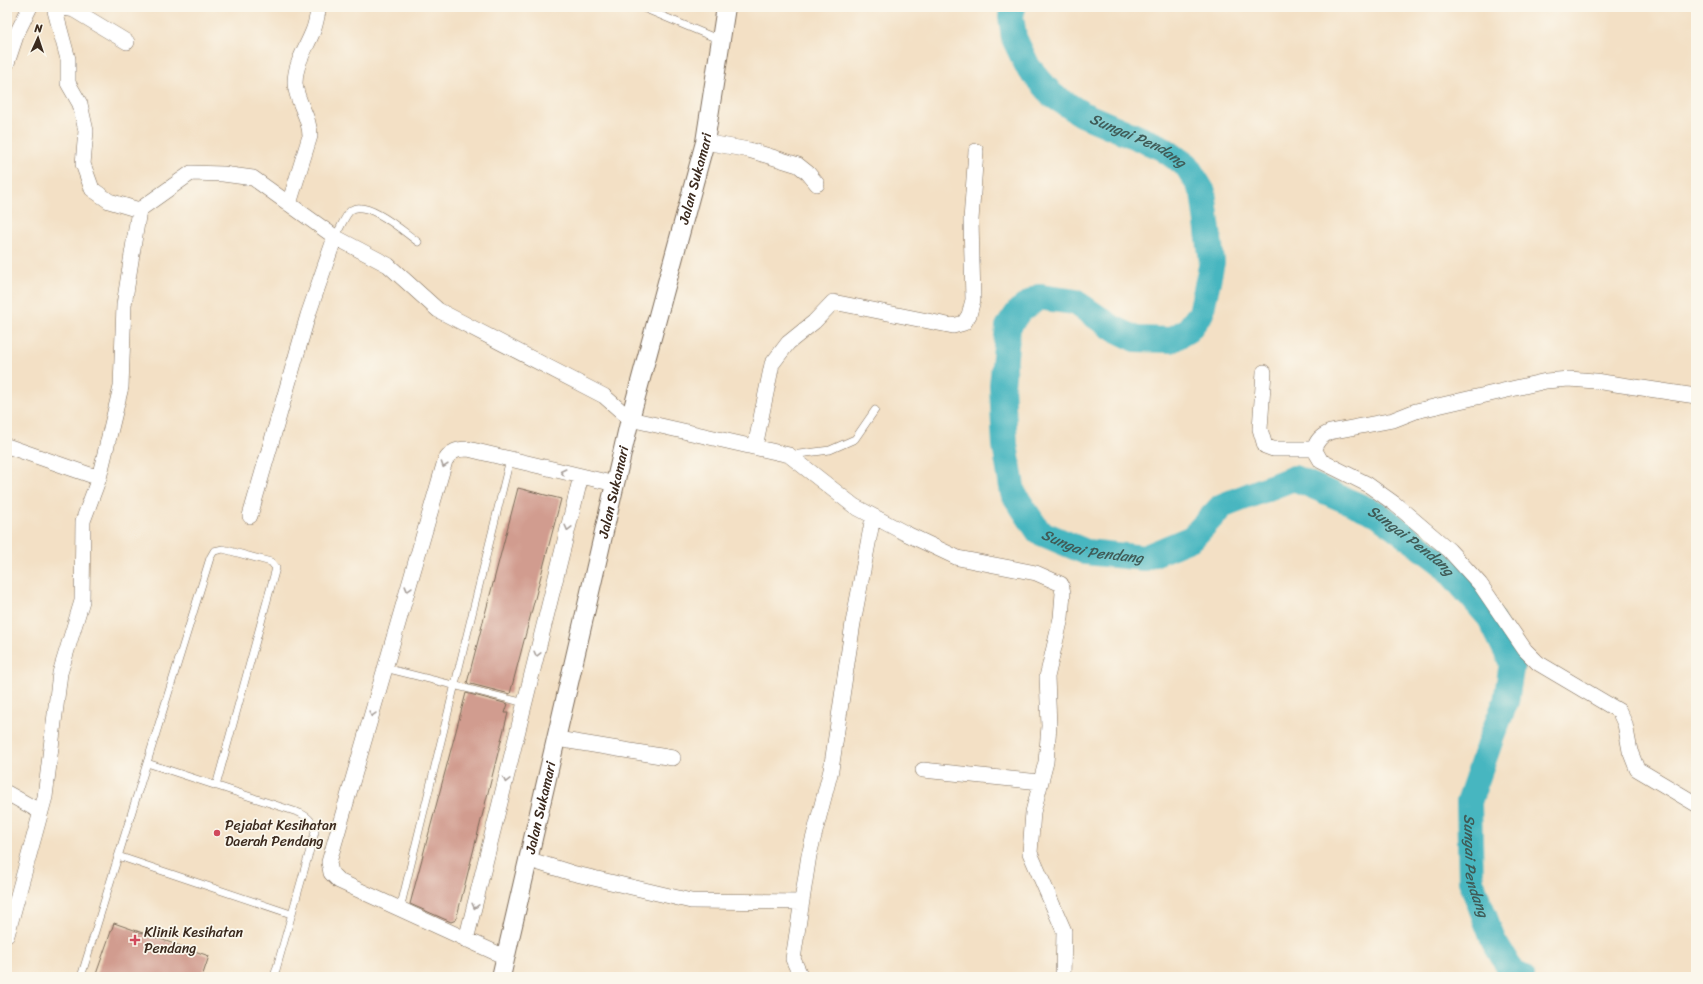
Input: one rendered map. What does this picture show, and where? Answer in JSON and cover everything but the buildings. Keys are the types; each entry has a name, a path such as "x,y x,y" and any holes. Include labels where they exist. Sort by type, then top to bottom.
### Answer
{"street":[{"path":"7,64 17,33 30,7"},
{"path":"127,42 74,10 57,7 55,11 68,59 68,83 80,104 86,131 83,164 92,189 109,201 139,210"},
{"path":"289,204 310,136 310,125 306,113 297,99 295,82 297,65 313,31 319,7"},
{"name":"Jalan Sukamari","path":"501,977 527,860 558,739 630,419 705,142 726,7"},
{"path":"705,142 749,150 798,166 808,173 817,184"},
{"path":"755,447 772,364 788,342 814,322 833,302 953,326 964,322 969,315 973,300 970,220 976,151"},
{"path":"7,935 45,797 60,673 82,601 83,521 99,478 121,387 124,305 139,210 191,173 223,174 253,178 335,237 388,264 438,310 604,396 630,419 789,455 854,506 873,517 958,558 1036,574 1061,584 1063,593 1061,618 1048,676 1046,762 1033,812 1030,853 1064,931 1063,977"},
{"path":"250,516 308,315 335,237"},
{"path":"1264,372 1260,429 1265,446 1272,449 1314,449"},
{"path":"1696,396 1595,381 1569,379 1546,381 1416,411 1393,420 1330,432 1316,442 1314,449 1322,461 1367,484 1395,504 1449,550 1480,584 1525,650 1538,663 1619,711 1625,724 1630,751 1637,769 1696,804"},
{"path":"7,446 99,478"},
{"path":"505,957 339,881 331,873 329,862 445,461 454,451 460,449 510,459 615,484"},
{"path":"466,940 581,476"},
{"path":"801,977 793,959 809,855 831,770 853,623 873,517"},
{"path":"558,739 673,758"},
{"path":"923,770 1040,782"},
{"path":"7,793 41,812"},
{"path":"527,860 572,873 692,901 802,902"}],"lane":[{"path":"641,7 722,40"},
{"path":"335,237 350,211 358,207 368,208 418,242"},
{"path":"789,455 830,450 855,439 875,410"},
{"path":"400,909 510,459"},
{"path":"81,977 210,558 214,551 223,549 271,562 276,568 216,786"},
{"path":"385,668 525,702"},
{"path":"147,763 300,813 309,818 314,824 315,832 274,977"},
{"path":"118,856 291,914"}],"waterway":[{"name":"Sungai Pendang","path":"1013,7 1011,16 1014,38 1028,67 1052,95 1082,114 1162,148 1187,166 1203,192 1212,262 1201,313 1188,330 1171,340 1136,339 1113,328 1075,302 1039,297 1019,311 1008,327 1002,385 1005,445 1013,493 1039,532 1086,552 1144,558 1192,538 1222,506 1294,478 1378,514 1443,564 1490,618 1512,663 1506,701 1469,802 1471,881 1494,942 1513,973 1522,977"}],"place":[{"name":"Pejabat Kesihatan Daerah Pendang","path":"217,833"},
{"name":"Klinik Kesihatan Pendang","path":"135,940"}]}
